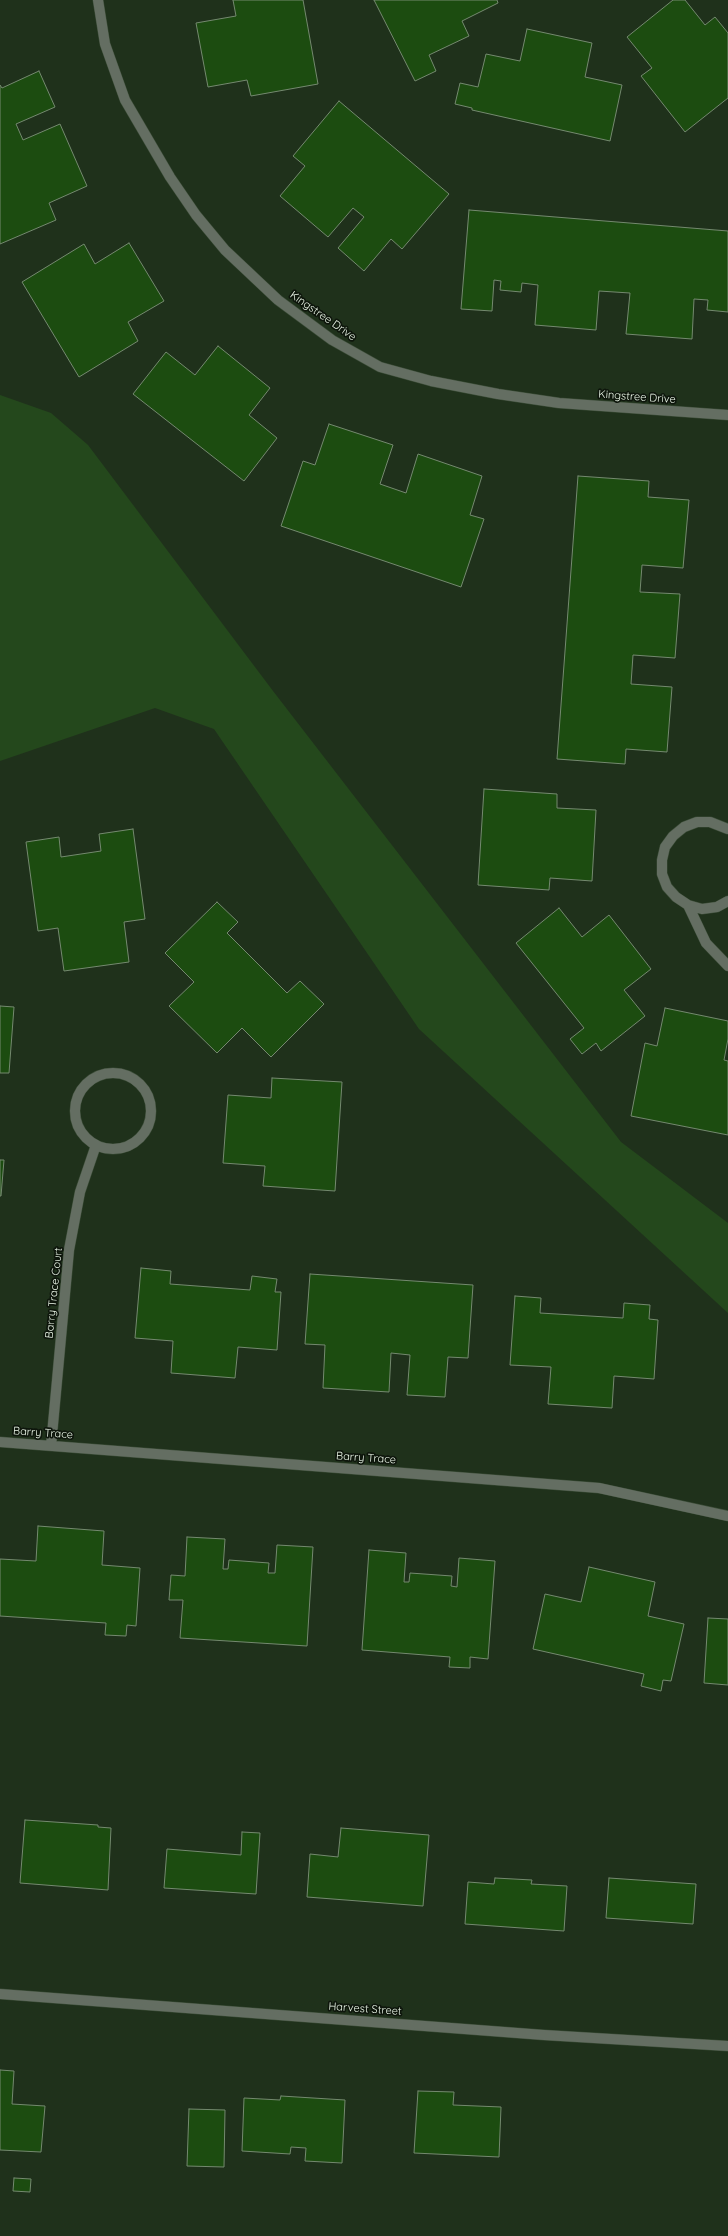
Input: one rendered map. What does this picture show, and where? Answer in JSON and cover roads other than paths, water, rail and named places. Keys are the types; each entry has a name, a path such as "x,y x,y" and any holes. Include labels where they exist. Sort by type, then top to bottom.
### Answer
{"street":[{"name":"Kingstree Drive","path":"98,0 105,44 125,100 170,177 196,215 225,250 278,300 332,340 380,366 431,381 498,394 559,403 728,415"},
{"path":"728,829 710,822 697,822 684,827 673,836 665,847 662,860 662,874 665,880 676,897 688,905 702,908 717,907 728,901"},
{"path":"688,905 706,943 728,966"},
{"path":"107,1072 123,1074 137,1080 147,1093 152,1108 149,1124 140,1138 127,1147 112,1149 96,1145 84,1135 76,1121 76,1105 81,1090 92,1078 107,1072"},
{"name":"Barry Trace Court","path":"51,1446 69,1250 80,1192 96,1145"},
{"name":"Barry Trace","path":"0,1442 599,1488 728,1516"},
{"name":"Harvest Street","path":"0,1994 544,2035 728,2046"}]}
